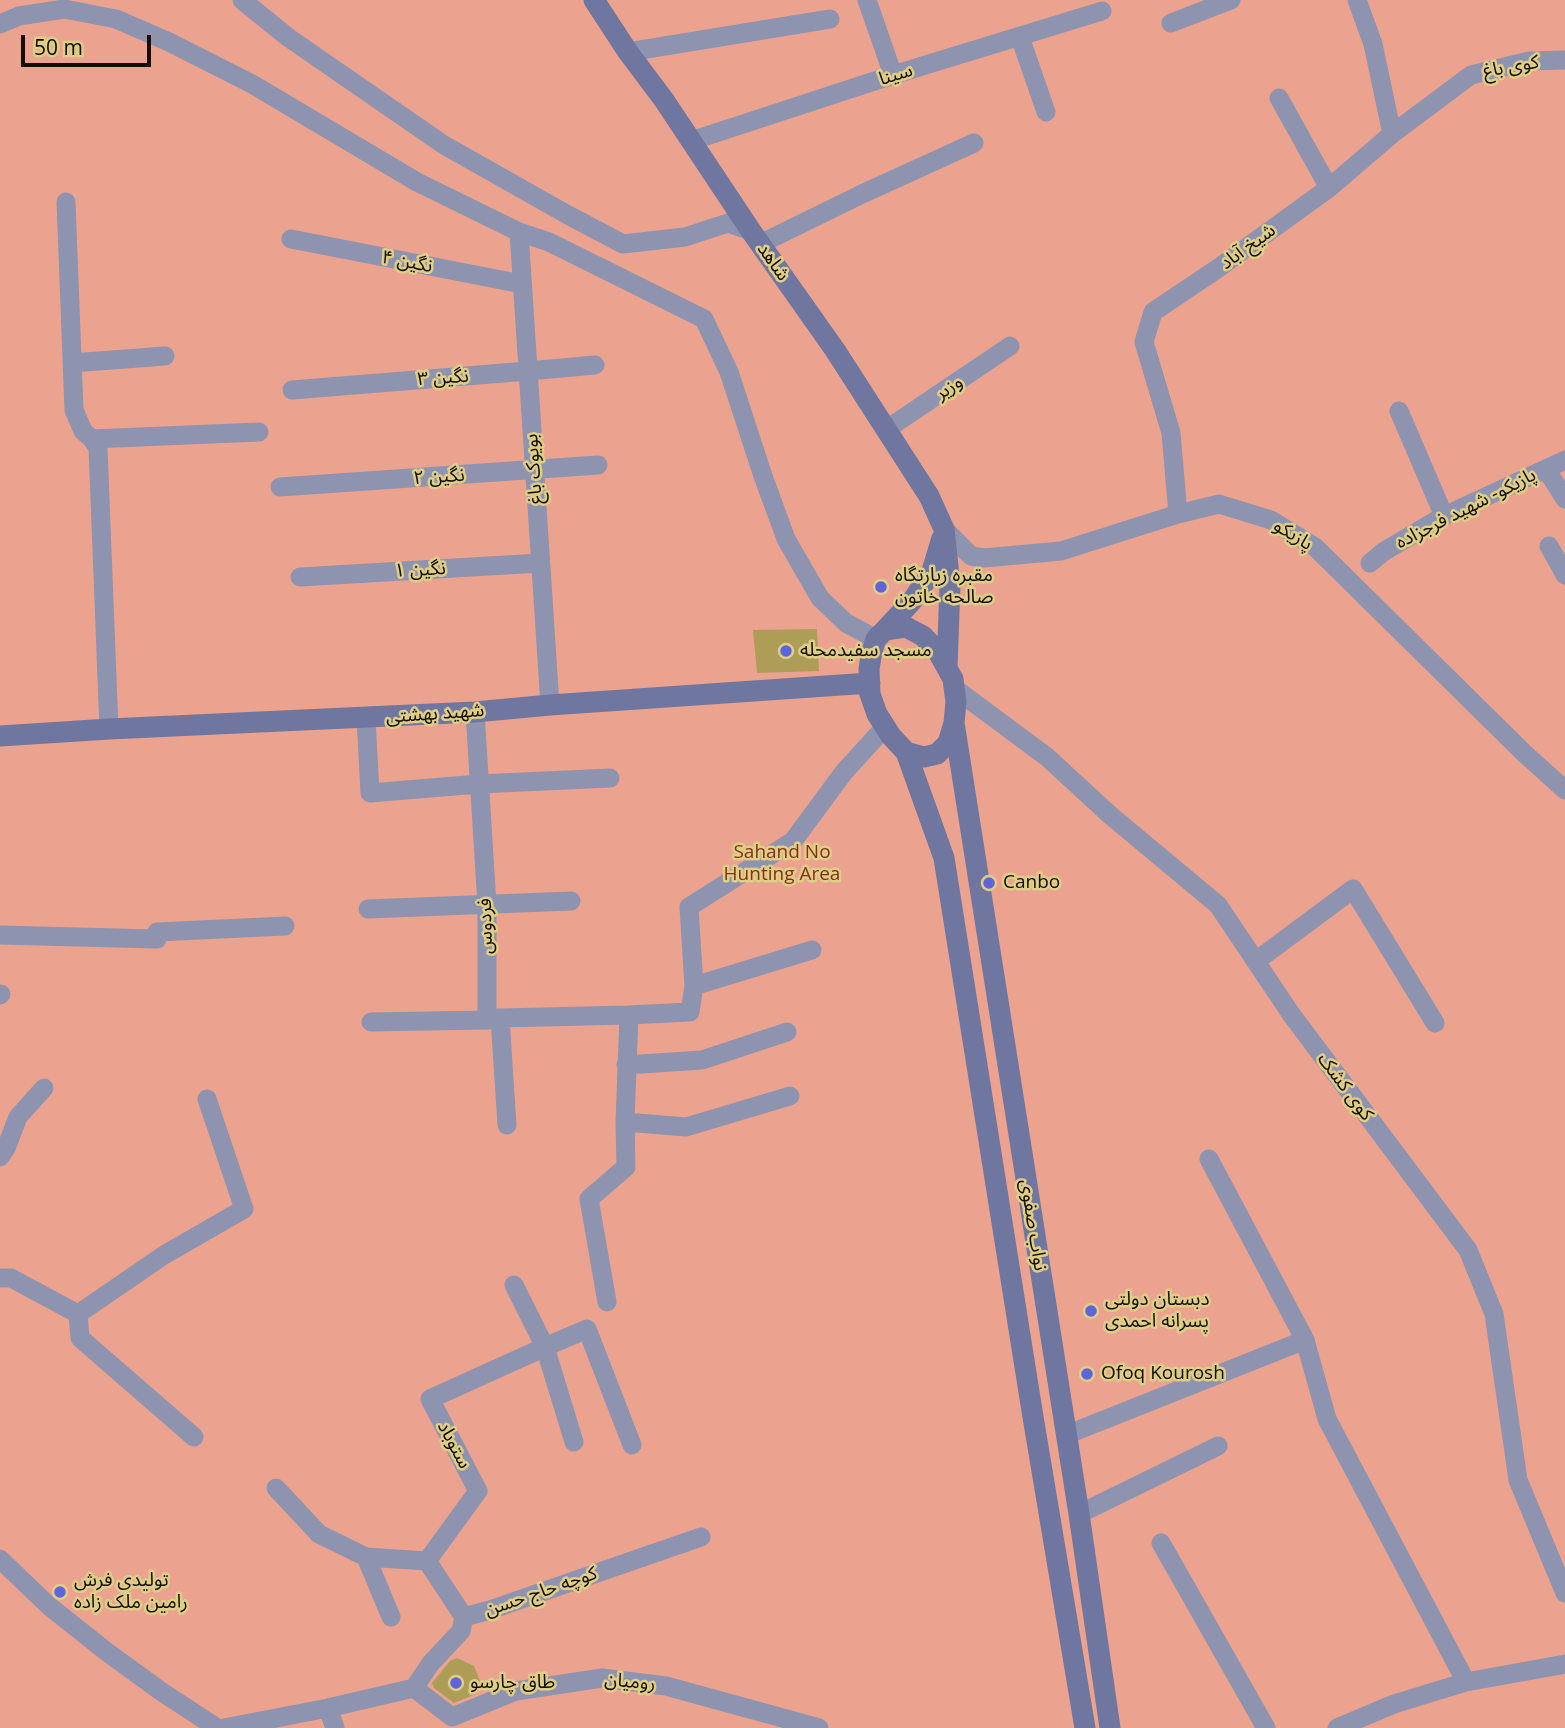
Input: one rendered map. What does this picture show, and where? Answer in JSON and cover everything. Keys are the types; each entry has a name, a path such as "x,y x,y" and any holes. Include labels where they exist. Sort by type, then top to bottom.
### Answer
{"street":[{"path":"242,0 289,38 444,145 623,244 685,237 728,223 755,237 862,194 974,143"},
{"name":"شاهد","path":"594,0 835,350 929,496 944,529 950,585 951,678"},
{"path":"867,0 893,75"},
{"path":"1171,23 1231,0"},
{"path":"1357,0 1373,44 1392,134"},
{"path":"0,24 19,16 64,9 116,19 169,42 252,84 417,182 519,232 549,242 704,319 729,372 762,476 786,539 820,598 846,623 881,634 906,627 923,636 938,652 951,678 956,702 954,723 948,743 937,754 924,757 906,752 885,727 870,694 869,670 872,651 881,634 912,601 932,571 944,529"},
{"name":"سینا","path":"691,141 893,75 1102,12"},
{"path":"628,52 830,19"},
{"path":"1020,37 1046,112"},
{"name":"کوی باغ","path":"1392,134 1471,75 1529,61 1565,60"},
{"path":"1279,98 1329,188"},
{"name":"شیخ آباد","path":"1178,514 1171,432 1144,342 1153,312 1329,188 1392,134"},
{"path":"66,202 74,410 83,431 98,448 109,729"},
{"path":"549,242 568,215"},
{"name":"بویوک باغ","path":"519,232 550,705"},
{"name":"نگین ۴","path":"291,239 522,284"},
{"name":"وزیر","path":"887,429 1010,346"},
{"path":"72,363 166,356"},
{"name":"نگین ۳","path":"292,390 595,365"},
{"path":"1399,411 1444,516"},
{"path":"92,439 259,432"},
{"name":"پازیکو- شهید فرجزاده","path":"1370,563 1383,552 1444,516 1565,460"},
{"name":"نگین ۲","path":"280,487 598,465"},
{"path":"1546,469 1565,499"},
{"name":"پازیکو","path":"944,529 971,556 984,558 1061,551 1178,514 1219,504 1271,520 1315,547 1565,790"},
{"path":"1549,546 1565,575"},
{"name":"نگین ۱","path":"300,577 540,563"},
{"name":"کوی کشک","path":"951,678 1218,905 1291,1014 1468,1250 1494,1314 1518,1480 1565,1593"},
{"name":"شهید بهشتی","path":"0,736 475,712 870,682"},
{"name":"فردوس","path":"475,712 494,1019 507,1125"},
{"path":"366,718 370,793 479,784 610,778"},
{"name":"نواب صفوی","path":"954,723 1079,1514 1110,1728"},
{"path":"371,1022 690,1012 694,986 689,907 793,841 844,772 885,727"},
{"name":"نواب صفوی","path":"906,752 944,858 1085,1728"},
{"path":"1255,961 1353,889 1435,1023"},
{"path":"368,909 571,901"},
{"path":"0,934 157,939 157,932 285,926"},
{"path":"694,986 812,950"},
{"path":"607,1302 589,1199 626,1167 629,1015"},
{"path":"626,1065 702,1060 787,1032"},
{"path":"0,1157 18,1116 44,1088"},
{"path":"625,1122 686,1127 790,1096"},
{"path":"78,1314 164,1255 244,1209 207,1099"},
{"path":"1209,1159 1305,1340 1327,1419 1466,1682"},
{"path":"0,1279 11,1278 78,1314"},
{"path":"514,1285 545,1347 574,1442"},
{"path":"78,1314 80,1338 194,1437"},
{"path":"545,1347 587,1329 632,1445"},
{"path":"1066,1434 1305,1340"},
{"name":"ستوباد","path":"427,1561 478,1491 430,1399 545,1347"},
{"path":"1079,1514 1218,1446"},
{"path":"276,1488 319,1534 366,1557 427,1561 464,1616"},
{"name":"کوچه حاج حسن","path":"414,1688 431,1663 461,1631 464,1616 490,1611 701,1537"},
{"path":"1161,1543 1266,1728"},
{"path":"366,1557 391,1617"},
{"path":"0,1559 50,1606 107,1652 217,1728"},
{"path":"1337,1728 1394,1704 1466,1682 1565,1664"},
{"name":"رومیان","path":"414,1688 454,1723 516,1691 602,1678 666,1686 819,1728"},
{"path":"224,1728 414,1688"},
{"path":"328,1708 335,1728"}],"green space":[{"name":"Sahand No Hunting Area","path":"0,0 1565,0 1565,1728 0,1728"}],"building":[{"name":"مسجد سفیدمحله","path":"817,629 819,671 757,673 753,630"},
{"name":"طاق چارسو","path":"457,1658 474,1666 481,1684 476,1694 454,1703 434,1688 432,1683 450,1661"}],"place":[{"name":"مقبره زیارتگاه صالحه خاتون","path":"881,587"},
{"name":"مسجد سفیدمحله","path":"786,651"},
{"name":"Canbo","path":"989,883"},
{"name":"دبستان دولتی پسرانه احمدی","path":"1091,1311"},
{"name":"Ofoq Kourosh","path":"1087,1374"},
{"name":"تولیدی فرش رامین ملک زاده","path":"60,1592"},
{"name":"طاق چارسو","path":"456,1683"}]}
